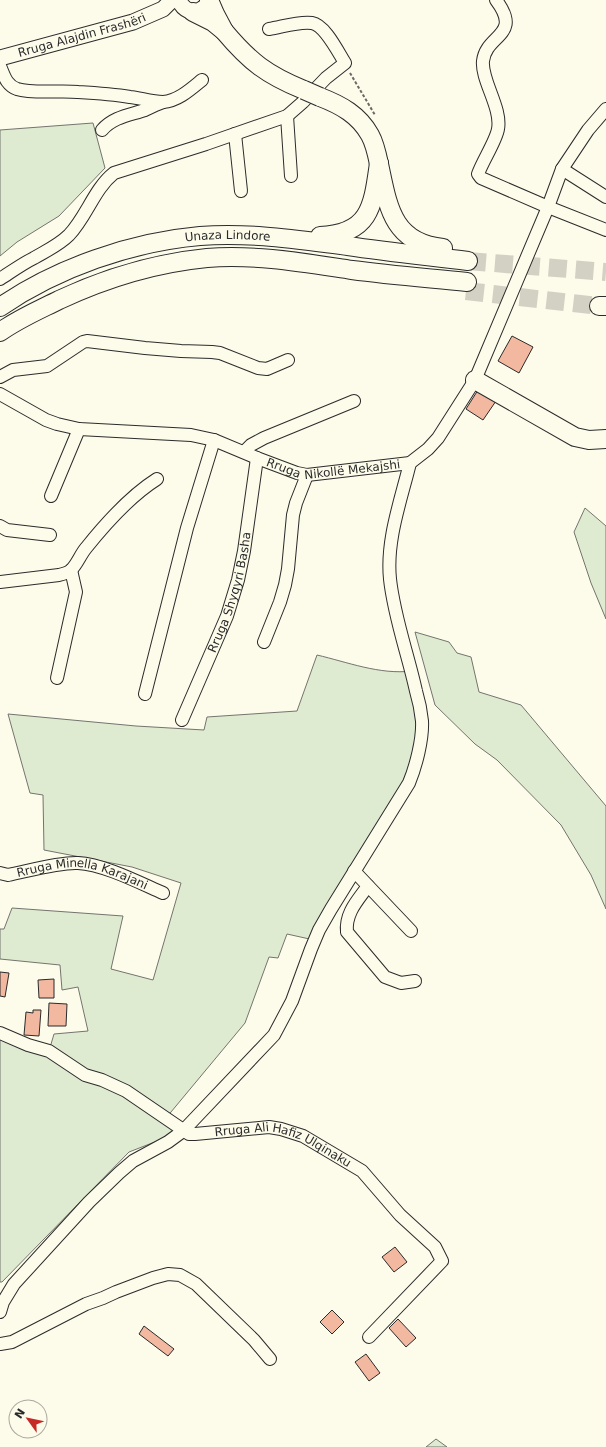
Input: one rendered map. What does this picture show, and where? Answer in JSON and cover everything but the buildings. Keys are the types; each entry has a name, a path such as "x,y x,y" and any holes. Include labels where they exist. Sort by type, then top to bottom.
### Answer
{"highway":[{"path":"208,0 224,31"},
{"path":"28,289 38,280 71,265 108,251 146,240 190,234 220,232 313,236 340,234 356,226 369,212 375,195 379,163 377,152 372,140 359,119 341,106 284,82 260,68 224,31 213,22 178,6"},
{"name":"Unaza Lindore","path":"0,307 28,289 65,272 135,247 166,240 200,236 230,235 293,239 468,256 422,244 404,232 396,222 390,207 379,163"},
{"name":"Unaza Lindore","path":"0,332 46,306 79,290 108,279 136,270 207,258 265,260 432,279 466,286"},
{"path":"474,380 576,438 589,440 606,439"}],"main road":[{"name":"Rruga Alajdin Frashëri","path":"0,58 133,22 178,6 200,10 207,4 208,0"}],"street":[{"path":"496,0 502,8 506,20 503,31 485,53 483,68 495,106 498,129 482,161 478,174 481,178 606,230"},
{"path":"0,280 33,258 59,244 69,235 82,221 107,178 114,173 287,116 326,78 345,63 326,34 320,27 313,23 304,23 269,29"},
{"path":"0,66 5,79 10,85 21,90 77,91 118,95 163,102"},
{"path":"102,130 113,120 145,110 163,102 176,99 188,92 202,80"},
{"name":"Rruga Nikollë Mekajshi","path":"0,394 46,420 79,429 191,435 214,440 257,458 307,476 410,463 428,449 438,438 474,380 548,207 562,169 588,130 606,109"},
{"path":"287,116 291,176"},
{"path":"235,134 240,192"},
{"path":"562,169 606,197"},
{"path":"0,377 13,370 47,366 83,342 87,341 146,348 220,353 258,368 267,369 288,360"},
{"path":"244,452 251,445 264,438 354,401"},
{"path":"51,496 79,429"},
{"path":"144,694 186,528 214,440"},
{"name":"Rruga Shyqyri Basha","path":"182,720 227,616 238,580 244,552 257,458"},
{"path":"1,1305 14,1284 110,1181 133,1161 168,1142 183,1131 274,1035 292,1001 314,940 331,909 409,783 420,740 422,722 412,671 393,596 390,577 390,559 392,539 410,463"},
{"path":"264,642 285,585 296,503 307,476"},
{"path":"0,582 59,576 65,574 71,570 85,548 129,500 143,488 157,480"},
{"path":"0,526 7,530 50,535"},
{"path":"56,678 76,592 71,570"},
{"name":"Rruga Minella Karajani","path":"0,873 8,875 78,863 97,867 163,893"},
{"path":"354,871 411,932"},
{"path":"368,886 350,912 346,924 347,932 385,977 401,983 415,981"},
{"name":"Rruga Ali Hafiz Ulqinaku","path":"0,1033 28,1045 49,1051 86,1075 102,1080 126,1091 189,1134 269,1127 281,1129 303,1136 351,1163 362,1171 400,1215 435,1246 442,1261 369,1338"},
{"path":"0,1344 12,1342 86,1304 153,1278 168,1274 180,1275 196,1284 254,1340 270,1359"}],"path":[{"path":"345,63 375,115"}],"green space":[{"path":"93,123 105,168 59,216 17,242 0,256 0,130"},
{"path":"585,508 606,526 606,619 591,583 574,532"},
{"path":"415,632 449,642 457,653 471,657 479,692 521,705 606,806 606,909 591,875 561,825 497,760 475,744 435,705"},
{"path":"317,655 376,670 400,672 412,671 421,711 412,774 314,940 287,934 278,958 269,957 245,1023 166,1118 183,1131 129,1152 2,1282 0,1282 0,1031 49,1051 54,1034 88,1031 78,987 62,990 60,965 0,959 0,929 4,929 12,908 123,916 111,969 153,980 181,883 132,867 44,850 43,795 30,793 8,714 136,726 204,730 207,717 297,711"},
{"path":"436,1439 447,1447 426,1447"}],"tunnel":[{"path":"468,261 606,272"},
{"path":"466,291 599,306"}]}
